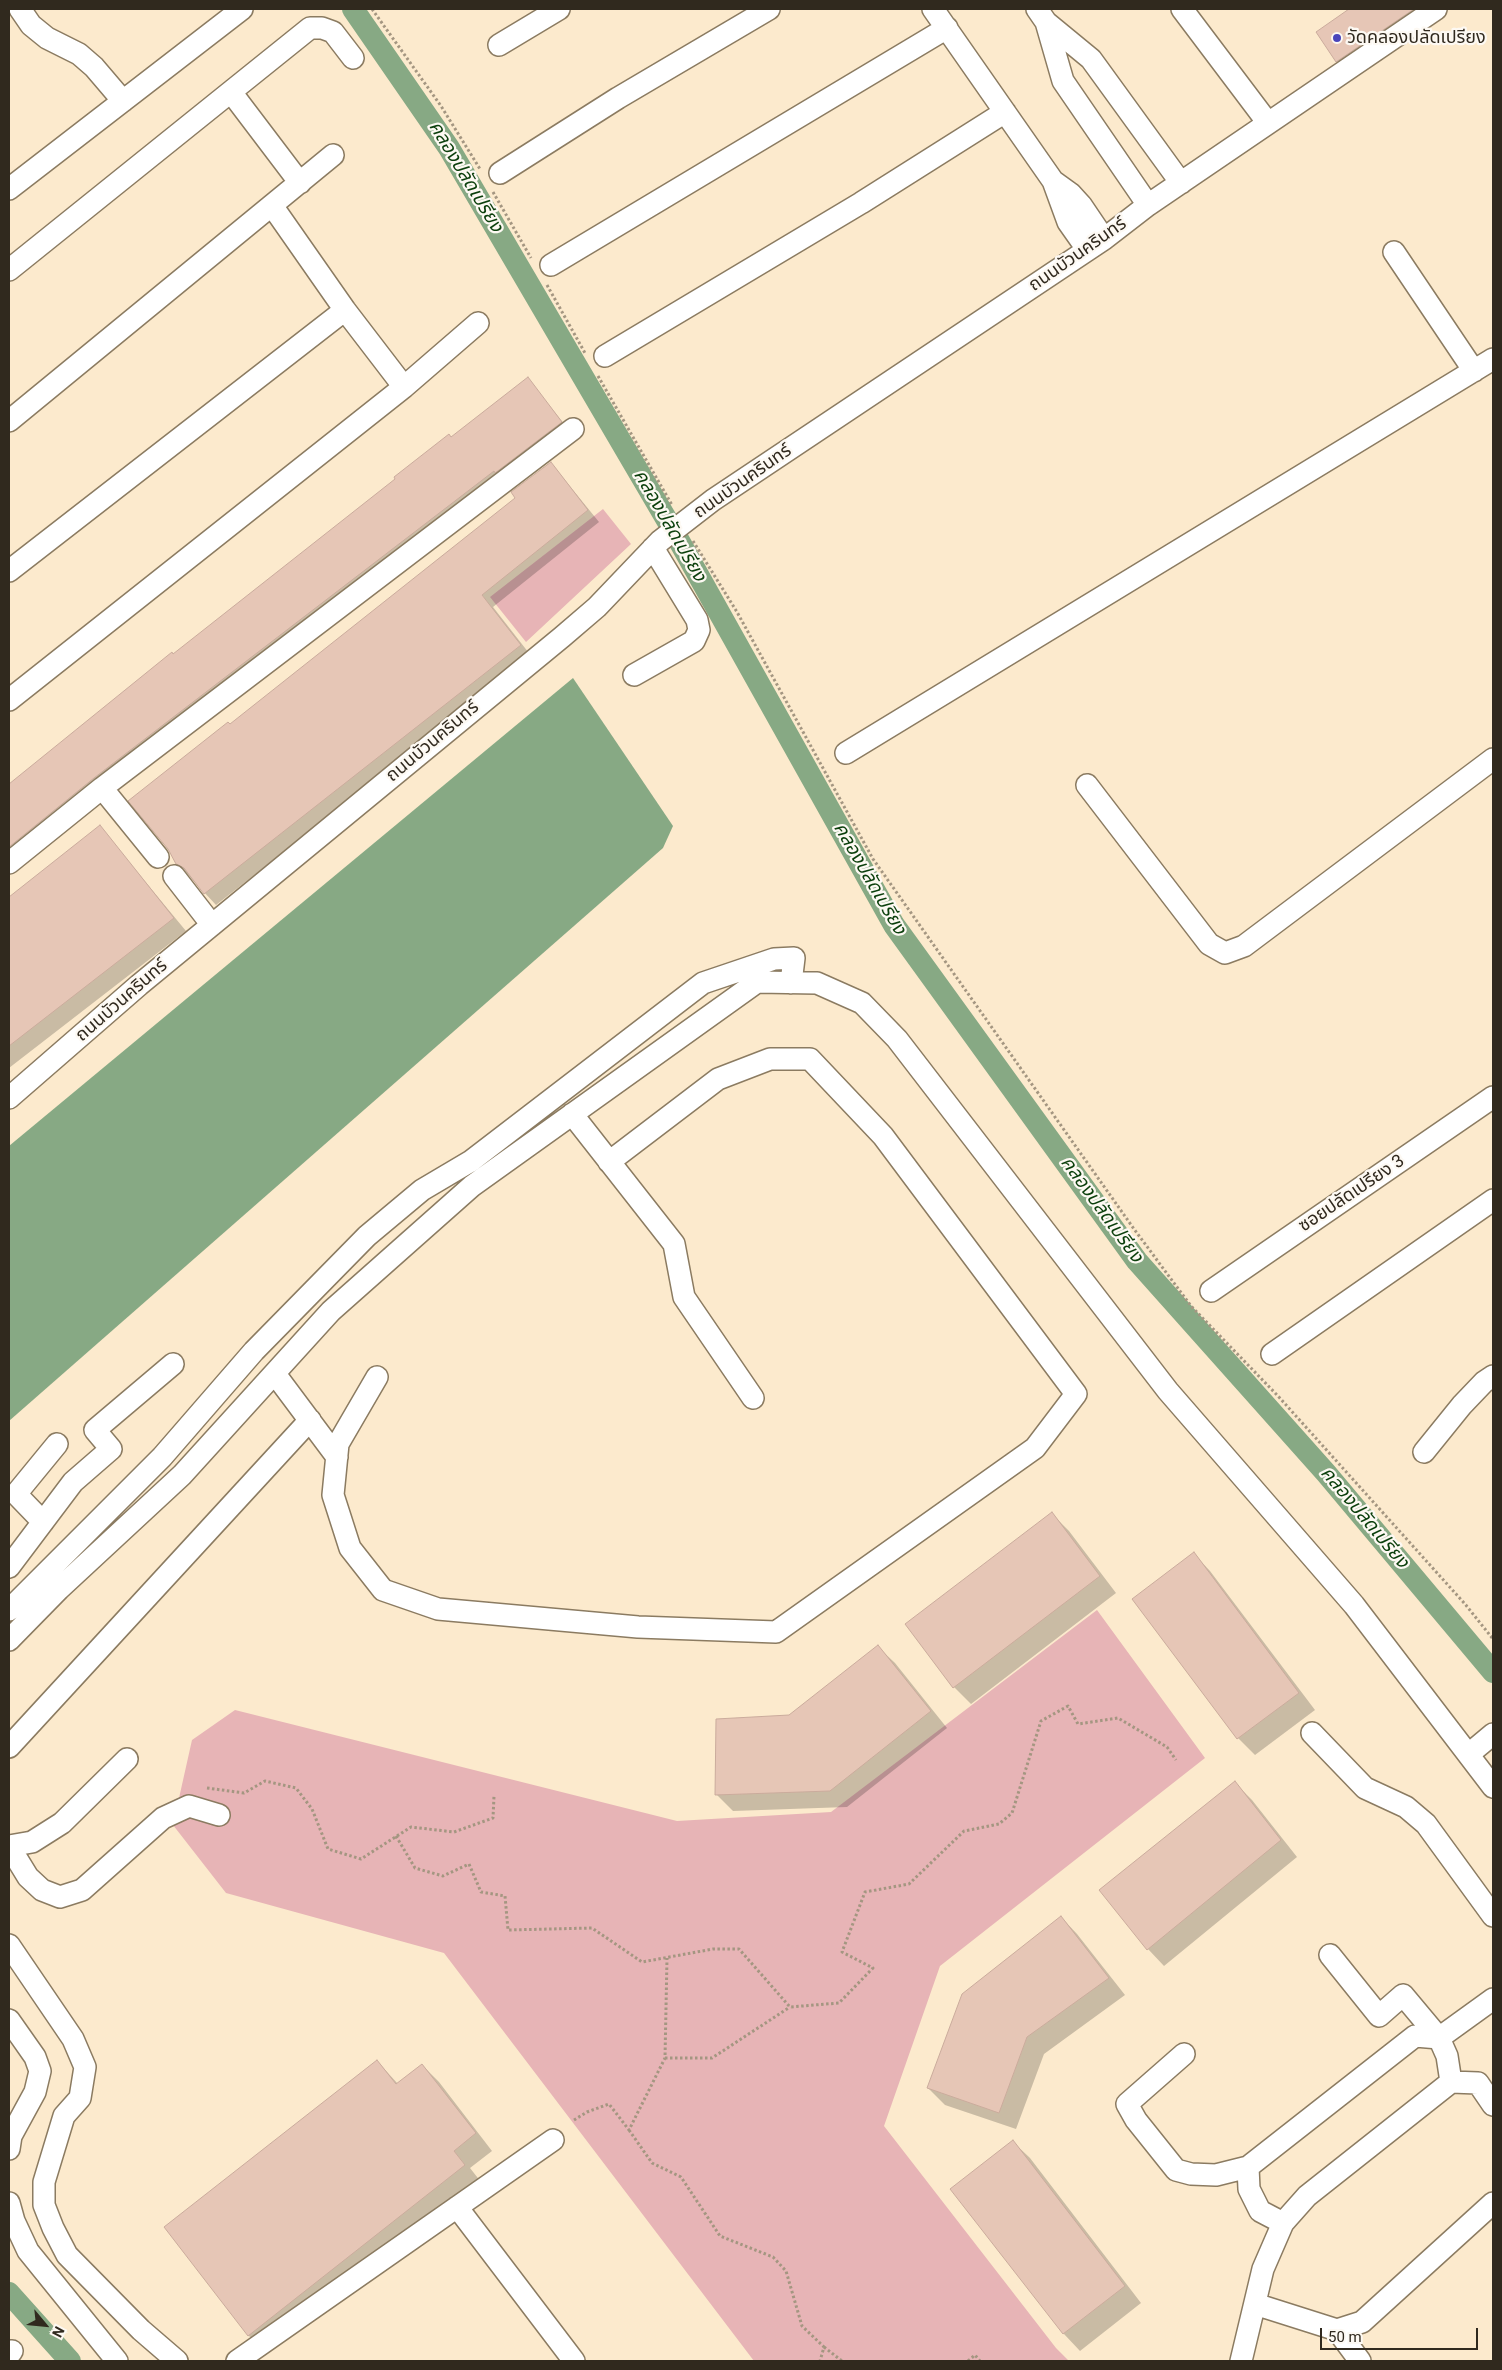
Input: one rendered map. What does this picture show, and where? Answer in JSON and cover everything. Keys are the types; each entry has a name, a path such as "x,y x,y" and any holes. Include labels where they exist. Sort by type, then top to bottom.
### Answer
{"street":[{"path":"20,9 31,25 47,38 72,50 94,67 123,101"},
{"path":"9,189 242,9"},
{"path":"499,45 559,9"},
{"path":"491,178 618,98 769,9"},
{"path":"933,9 1053,181 1068,222 1096,244"},
{"path":"1182,9 1268,123"},
{"name":"ถนนบัวนครินทร์","path":"9,1098 212,925 590,613 656,545 713,500 1096,244 1148,205 1436,9"},
{"path":"1042,16 1091,59 1180,184"},
{"path":"1042,16 1063,81 1148,205"},
{"path":"9,270 310,28 333,32 353,58"},
{"path":"544,271 946,28"},
{"path":"230,92 300,183"},
{"path":"595,360 861,203 1005,112"},
{"path":"9,421 273,207 332,156"},
{"path":"273,207 345,310 404,387"},
{"path":"1394,252 1474,371"},
{"path":"9,571 345,310"},
{"path":"9,700 404,387 478,323"},
{"path":"846,752 955,685 1090,606 1493,359"},
{"path":"9,864 102,788 572,429"},
{"path":"634,675 694,641 699,630 697,620 656,545"},
{"path":"1087,784 1208,944 1225,953 1244,946 1493,759"},
{"path":"102,788 158,857"},
{"path":"174,876 212,925"},
{"path":"9,1610 162,1457 254,1350 367,1236 422,1190 471,1161 703,983 774,958 794,958 791,983"},
{"path":"9,1640 59,1589 182,1474 331,1311 465,1192 756,982 817,984 862,1004 897,1039 1168,1392 1354,1604 1470,1754 1493,1787"},
{"path":"377,1377 338,1444 334,1495 350,1548 384,1590 438,1610 638,1627 776,1632 1035,1448 1076,1394 883,1136 810,1059 770,1059 718,1079 609,1162"},
{"name":"ซอยปลัดเปรียง 3","path":"1211,1291 1493,1097"},
{"path":"572,1114 674,1244 684,1297 753,1398"},
{"path":"1272,1354 1493,1200"},
{"path":"9,1567 73,1482 112,1449 95,1430 172,1364"},
{"path":"275,1374 337,1457"},
{"path":"1424,1452 1462,1405 1484,1382 1493,1376"},
{"path":"9,1748 310,1420"},
{"path":"43,1522 16,1494 57,1444"},
{"path":"1312,1733 1365,1788 1406,1807 1426,1824 1493,1916"},
{"path":"1470,1754 1493,1734"},
{"path":"127,1759 62,1823 32,1842 9,1846 28,1877 42,1890 60,1897 82,1890 163,1818 189,1806 219,1815"},
{"path":"9,1945 73,2039 85,2067 80,2098 64,2116 44,2182 44,2205 53,2228 67,2255 141,2330 177,2361"},
{"path":"1330,1955 1379,2016 1403,1995 1439,2038 1447,2056 1451,2082"},
{"path":"1184,2054 1127,2104 1136,2120 1176,2170 1191,2174 1216,2175 1248,2167 1415,2036 1439,2038 1493,1999"},
{"path":"9,2020 35,2057 40,2072 35,2092 12,2136 9,2149"},
{"path":"1241,2361 1263,2269 1283,2224 1307,2196 1451,2082 1478,2083 1491,2097"},
{"path":"237,2361 553,2140"},
{"path":"1248,2167 1249,2189 1260,2211 1283,2224"},
{"path":"9,2203 14,2221 28,2251 117,2361"},
{"path":"1255,2304 1337,2330 1362,2322 1493,2203"},
{"path":"457,2207 574,2361"},
{"path":"1337,2330 1360,2361"}],"path":[{"path":"372,9 491,178 595,360 673,508"},
{"path":"693,540 737,612 874,859 1134,1229 1191,1306 1278,1396 1465,1604 1493,1639"},
{"path":"665,2058 712,2058 790,2007 839,2003 873,1968 842,1952 865,1892 909,1884 964,1831 999,1824 1012,1813 1041,1721 1068,1706 1078,1724 1118,1718 1167,1747 1176,1760"},
{"path":"200,1787 244,1793 265,1781 296,1788 312,1809 328,1848 361,1860 411,1827 454,1832 494,1818 494,1796"},
{"path":"396,1836 415,1868 443,1876 469,1864 481,1892 505,1896 508,1930 592,1928 642,1962 714,1949 739,1949 790,2007"},
{"path":"629,2130 665,2058 667,1958"},
{"path":"574,2120 587,2112 609,2104 652,2163 681,2177 720,2236 773,2257 786,2271 802,2326 842,2361"},
{"path":"820,2361 824,2347"},
{"path":"968,2361 975,2356 980,2361"}],"shaded area":[{"path":"603,509 631,544 526,642 490,597"},
{"path":"573,678 673,826 663,848 9,1421 9,1146"},
{"path":"1097,1610 1205,1758 940,1966 884,2126 1056,2348 1069,2361 754,2361 444,1953 226,1893 173,1825 192,1740 235,1710 677,1821 831,1812"}],"building":[{"path":"1349,9 1414,9 1336,62 1316,32"},
{"path":"528,377 562,422 495,473 494,471 94,778 9,847 9,784 172,652 173,654 395,479 394,477 449,434 451,437"},
{"path":"551,462 588,510 482,595 521,645 204,894 184,868 176,864 168,849 128,801 228,722 230,724 515,498 511,492"},
{"path":"100,825 174,918 9,1046 9,897"},
{"path":"1052,1512 1100,1576 953,1688 905,1624"},
{"path":"1194,1552 1299,1693 1237,1739 1132,1599"},
{"path":"878,1645 931,1711 830,1791 715,1795 716,1719 789,1715"},
{"path":"1235,1781 1281,1840 1147,1950 1099,1890"},
{"path":"1061,1916 1109,1978 1027,2037 999,2113 927,2088 962,1994"},
{"path":"377,2060 396,2084 422,2064 476,2133 454,2151 465,2165 248,2336 164,2227"},
{"path":"1013,2140 1125,2286 1063,2334 950,2189"}],"waterway":[{"name":"คลองปลัดเปรียง","path":"353,9 449,148 678,539 894,925 1137,1261 1326,1473 1493,1672"},
{"path":"9,2293 70,2361"}],"place":[{"name":"วัดคลองปลัดเปรียง","path":"1337,38"}]}
